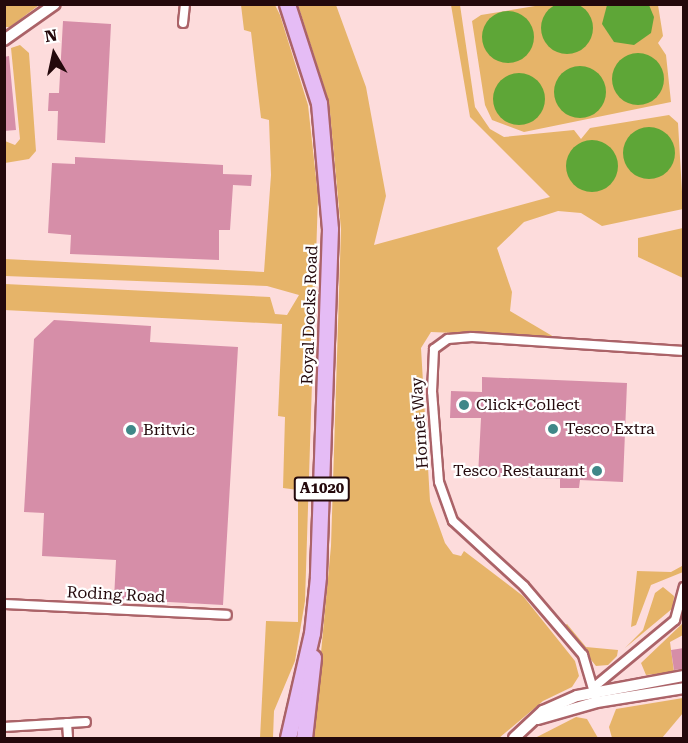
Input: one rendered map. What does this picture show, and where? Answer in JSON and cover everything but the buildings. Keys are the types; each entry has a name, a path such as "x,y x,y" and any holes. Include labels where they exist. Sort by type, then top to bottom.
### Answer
{"highway":[{"name":"Royal Docks Road","path":"287,4 319,104 330,229 327,346 312,633 314,679 305,737"},
{"name":"Royal Docks Road","path":"288,738 312,633"}],"street":[{"path":"4,40 55,4"},
{"path":"183,23 185,4"},
{"name":"Hornet Way","path":"596,693 583,655 538,600 453,521 439,482 432,392 434,349 448,339 472,338 684,351"},
{"path":"596,693 675,620 684,586"},
{"name":"Roding Road","path":"4,604 227,615"},
{"path":"514,738 563,701 684,676"},
{"path":"596,693 684,688"},
{"path":"4,727 86,722"},
{"path":"67,723 68,738"}],"shaded area":[{"path":"567,2 581,6 589,14 593,28 589,42 581,50 567,54 553,50 545,42 541,28 545,14 553,6"},
{"path":"5,4 39,5 10,27 5,27"},
{"path":"241,5 275,5 280,15 308,105 318,196 305,601 295,661 274,711 273,738 260,738 266,621 298,622 298,490 283,488 285,417 278,416 282,324 4,310 5,284 270,297 275,314 287,315 299,295 267,286 5,276 5,259 264,272 271,175 269,120 261,118 251,32 244,30"},
{"path":"298,5 336,5 366,87 386,196 374,245 550,197 470,117 451,5 460,5 475,107 490,129 504,137 574,130 581,139 590,128 669,115 678,123 683,209 602,226 581,213 558,211 524,222 497,248 512,292 510,311 554,337 431,332 421,348 430,501 445,543 453,554 461,556 464,551 523,596 575,661 579,676 572,687 543,701 499,738 313,738 331,546 341,229 329,102"},
{"path":"541,5 658,5 663,36 658,43 666,55 671,102 524,132 492,120 485,105 472,21 481,15"},
{"path":"607,5 649,5 654,17 651,33 634,45 614,42 602,24"},
{"path":"503,11 513,11 523,15 530,22 534,37 530,52 523,59 513,63 503,63 493,59 486,52 482,42 482,32 486,22 493,15"},
{"path":"20,45 29,53 36,151 29,159 5,163 5,141 15,145 20,139 11,48"},
{"path":"633,53 643,53 653,57 660,64 664,79 660,94 653,101 643,105 633,105 623,101 616,94 612,84 612,74 616,64 623,57"},
{"path":"575,66 585,66 595,70 602,77 606,92 602,107 595,114 585,118 575,118 565,114 558,107 554,97 554,87 558,77 565,70"},
{"path":"514,73 524,73 538,80 545,99 538,118 524,125 514,125 504,121 497,114 493,104 493,94 497,84 504,77"},
{"path":"644,127 654,127 664,131 671,138 675,153 671,168 664,175 654,179 644,179 634,175 627,168 623,158 623,148 627,138 634,131"},
{"path":"587,140 597,140 607,144 614,151 618,166 614,181 607,188 597,192 587,192 577,188 570,181 566,171 566,161 570,151 577,144"},
{"path":"683,228 683,278 638,257 638,238"},
{"path":"683,559 683,572 651,585 636,625 631,627 637,571 671,572 682,566"},
{"path":"663,587 674,596 673,608 625,648 643,630 655,593"},
{"path":"683,623 683,635 670,642 674,672 646,675 641,663"},
{"path":"567,624 586,647 618,650 617,656 608,665 596,666 564,626"},
{"path":"683,698 683,713 662,738 612,738 609,727 616,709"},
{"path":"576,717 587,719 598,738 535,738"}],"place":[{"name":"Click+Collect","path":"464,405"},
{"name":"Tesco Extra","path":"553,429"},
{"name":"Britvic","path":"131,430"},
{"name":"Tesco Restaurant","path":"597,471"}]}
